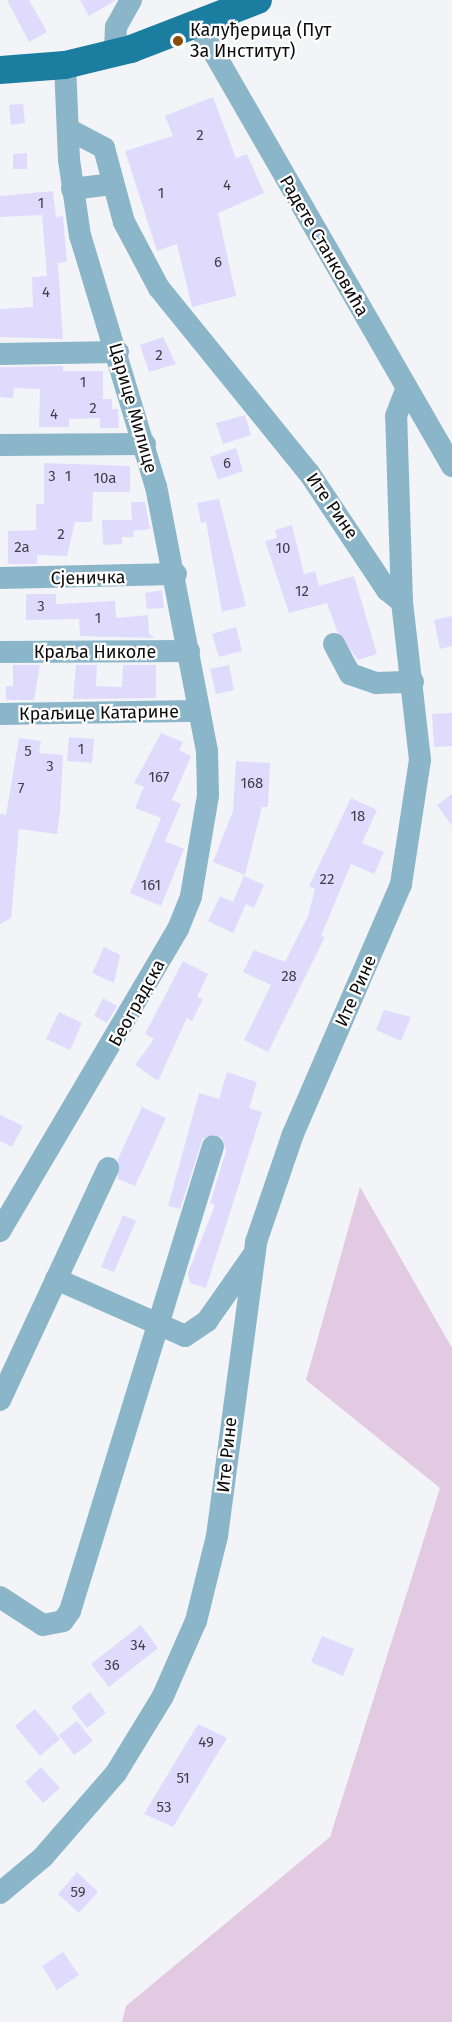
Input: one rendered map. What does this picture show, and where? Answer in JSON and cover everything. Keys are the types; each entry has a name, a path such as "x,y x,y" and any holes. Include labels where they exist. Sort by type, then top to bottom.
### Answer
{"main road":[{"path":"0,70 65,65 115,53 198,25 258,0"}],"street":[{"path":"115,53 116,27 131,0"},
{"name":"Радете Станковића","path":"198,25 406,390 452,466"},
{"name":"Царице Милице","path":"65,65 72,189 91,277 118,352 145,444 176,574 207,751"},
{"name":"Ите Рине","path":"0,1893 43,1857 122,1765 163,1696 196,1621 217,1536 253,1256 274,1182 401,884 419,784 413,682 402,602 387,590 309,472 159,288 136,251 100,142 68,129"},
{"path":"72,189 112,184"},
{"path":"0,354 118,352"},
{"path":"402,602 401,480 396,416 406,390"},
{"path":"401,480 414,445 429,428"},
{"path":"0,446 145,444"},
{"name":"Сјеничка","path":"0,578 176,574"},
{"path":"334,644 350,674 376,683 413,682"},
{"name":"Краља Николе","path":"0,652 189,651"},
{"name":"Краљице Катарине","path":"0,714 199,711"},
{"name":"Београдска","path":"0,1231 178,929 204,827 207,751"},
{"path":"0,1597 43,1625 63,1621 70,1611 160,1328 213,1147"},
{"path":"0,1400 108,1168"},
{"path":"56,1280 160,1328 185,1336 196,1331 253,1256"}],"shaded area":[{"path":"360,1187 452,1348 452,2022 122,2022 126,2006 330,1837 440,1488 306,1380"}],"building":[{"path":"7,0 29,0 47,32 29,42"},
{"path":"80,0 116,0 89,16"},
{"path":"213,97 236,158 247,154 264,193 218,213 236,296 192,307 177,244 157,251 125,151 173,136 165,116"},
{"path":"23,104 25,123 11,125 9,105"},
{"path":"27,153 27,169 13,169 13,154"},
{"path":"53,191 56,217 63,216 67,262 58,263 63,339 0,337 0,309 33,307 32,277 47,276 42,215 0,217 0,196"},
{"path":"163,337 176,364 149,372 140,345"},
{"path":"63,366 63,371 103,371 103,399 112,399 112,409 118,409 119,428 100,428 100,418 69,419 69,427 39,427 40,389 14,388 13,398 0,397 0,367"},
{"path":"245,415 251,435 223,444 216,423"},
{"path":"236,448 243,471 218,480 210,457"},
{"path":"44,463 130,466 130,492 93,492 92,522 75,522 67,556 37,555 37,564 8,564 8,531 36,530 36,504 44,504"},
{"path":"219,499 246,606 222,612 206,522 201,523 197,503"},
{"path":"131,502 145,502 150,529 133,531 134,537 122,537 122,544 103,545 102,520 132,520"},
{"path":"292,525 304,574 315,571 319,586 354,576 377,654 358,660 337,631 327,603 289,613 265,541 277,538 275,530"},
{"path":"162,590 164,608 147,609 145,593"},
{"path":"26,594 56,594 56,604 115,601 116,618 148,615 149,634 155,638 80,636 79,619 26,620"},
{"path":"452,616 452,646 440,649 434,620"},
{"path":"236,627 242,651 219,657 212,634"},
{"path":"13,665 40,665 34,700 6,700 6,686 13,686"},
{"path":"76,665 97,665 96,686 122,687 123,665 156,665 156,698 73,699"},
{"path":"229,665 234,690 216,694 210,669"},
{"path":"452,713 452,746 434,747 432,714"},
{"path":"161,733 183,742 179,750 191,756 172,800 181,804 165,841 184,849 161,906 130,893 161,818 135,808 144,787 134,783"},
{"path":"69,737 94,739 92,763 67,761"},
{"path":"19,738 41,741 39,753 63,755 60,812 57,834 19,829 11,918 0,924 0,814 6,815"},
{"path":"236,761 270,763 268,807 262,807 245,875 213,862 233,811"},
{"path":"452,794 452,826 437,805"},
{"path":"351,798 377,810 362,843 384,852 374,874 351,864 321,936 325,937 268,1052 244,1040 271,985 243,972 254,950 285,962 308,916 315,889 309,886"},
{"path":"244,876 264,885 254,908 246,904 233,933 208,921 220,896 233,902"},
{"path":"104,947 120,955 114,983 92,973"},
{"path":"183,961 208,974 197,997 203,999 192,1021 187,1018 158,1081 135,1065 154,1039 145,1034"},
{"path":"103,998 117,1006 107,1023 94,1016"},
{"path":"384,1010 411,1017 401,1041 376,1030"},
{"path":"59,1012 82,1023 70,1050 46,1039"},
{"path":"227,1072 257,1082 249,1108 262,1112 206,1288 190,1283 188,1273 215,1205 210,1203 226,1151 222,1137 203,1138 180,1209 168,1206 199,1093 219,1099"},
{"path":"142,1107 166,1118 135,1186 118,1179 118,1159"},
{"path":"0,1115 23,1126 12,1147 0,1141"},
{"path":"123,1215 136,1221 114,1272 101,1267"},
{"path":"141,1625 158,1648 109,1687 91,1664"},
{"path":"322,1636 354,1649 343,1676 311,1662"},
{"path":"90,1692 106,1713 87,1728 71,1707"},
{"path":"35,1709 60,1739 40,1756 15,1726"},
{"path":"77,1721 93,1741 74,1755 59,1735"},
{"path":"198,1724 227,1738 173,1827 144,1814"},
{"path":"41,1767 60,1788 43,1803 25,1782"},
{"path":"77,1872 98,1892 79,1913 58,1894"},
{"path":"63,1952 79,1975 57,1990 42,1966"}],"place":[{"name":"Калуђерица (Пут За Институт)","path":"178,41"}]}
